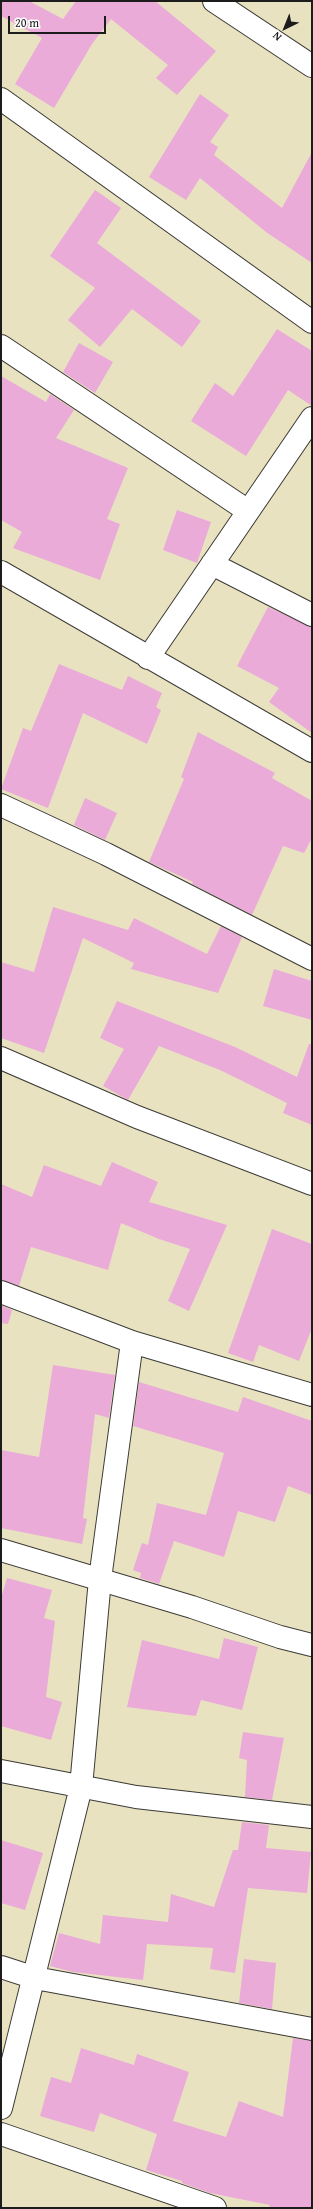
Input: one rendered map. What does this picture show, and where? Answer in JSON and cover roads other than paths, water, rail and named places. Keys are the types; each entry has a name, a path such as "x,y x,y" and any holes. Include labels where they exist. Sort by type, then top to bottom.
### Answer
{"street":[{"path":"214,1 312,66"},
{"path":"1,99 312,322"},
{"path":"1,346 248,511"},
{"path":"148,658 312,418"},
{"path":"212,564 312,615"},
{"path":"1,572 148,658 312,751"},
{"path":"1,805 106,854 312,959"},
{"path":"1,1058 136,1117 312,1184"},
{"path":"1,1292 132,1342 312,1395"},
{"path":"1,2108 35,1978 81,1787 100,1580 132,1342"},
{"path":"1,1550 192,1607 280,1637 312,1645"},
{"path":"1,1771 136,1797 312,1817"},
{"path":"1,1967 35,1978 312,2029"},
{"path":"1,2134 215,2208"}]}
